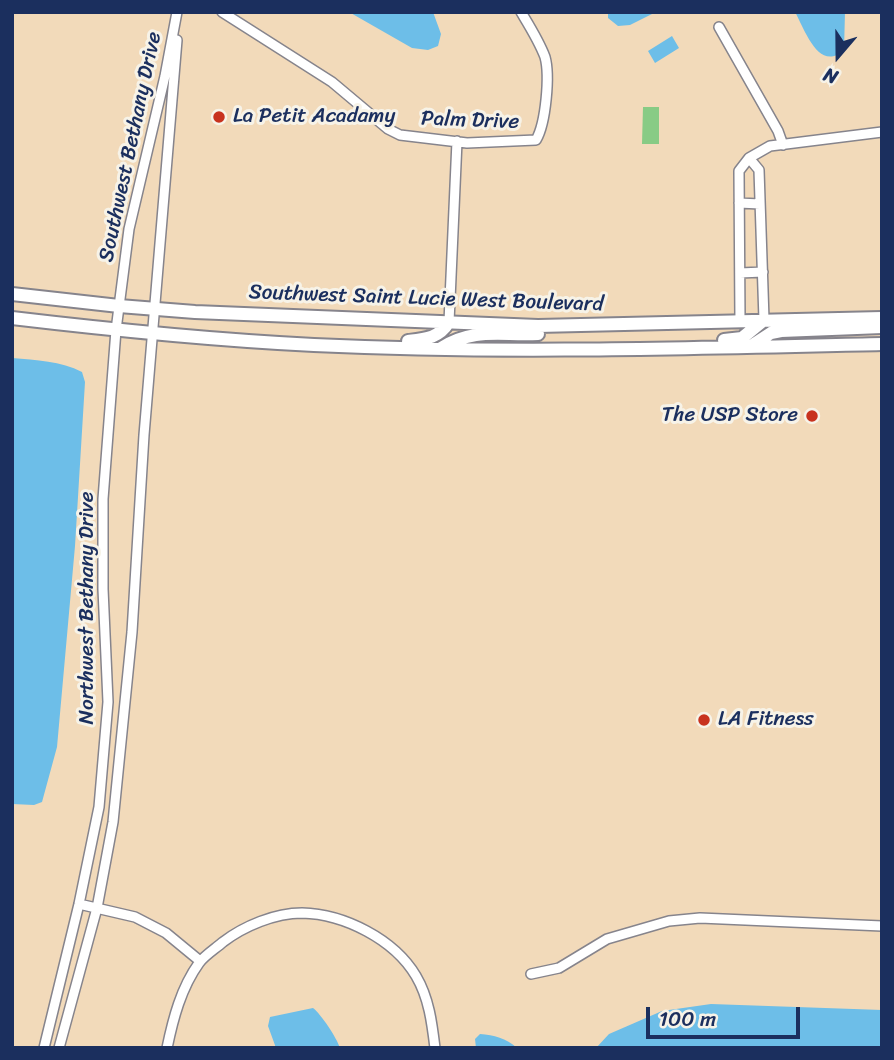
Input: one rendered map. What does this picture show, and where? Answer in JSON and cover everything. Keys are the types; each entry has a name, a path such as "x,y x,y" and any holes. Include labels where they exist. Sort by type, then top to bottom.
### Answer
{"main road":[{"name":"Southwest Saint Lucie West Boulevard","path":"12,294 154,309 538,326 882,318"},
{"path":"12,318 153,334 316,345 546,350 882,344"},
{"path":"675,348 741,338 764,320"},
{"path":"366,346 435,337 449,322"},
{"path":"440,348 475,334 557,332 589,325"},
{"path":"751,347 771,333 781,331 882,327"},
{"path":"841,345 863,352 882,352"}],"street":[{"name":"Southwest Bethany Drive","path":"116,330 128,229 178,12"},
{"name":"Southwest Bethany Drive","path":"153,334 178,12"},
{"name":"Palm Drive","path":"222,12 332,82 388,129 401,135 457,142 536,140 542,130 545,115 546,61 540,43 521,12"},
{"path":"719,27 778,131 783,145"},
{"path":"740,322 739,171 749,158 770,146 882,132"},
{"path":"449,322 457,142"},
{"path":"749,158 760,170 764,320"},
{"path":"739,204 760,204"},
{"path":"740,273 762,272"},
{"name":"Northwest Bethany Drive","path":"44,1048 99,807 108,702 103,589 103,499 116,330"},
{"name":"Northwest Bethany Drive","path":"59,1048 97,908 113,822 125,708 153,334"},
{"path":"79,904 135,917 166,933 200,961"},
{"path":"166,1048 182,992 200,961 235,933 273,917 302,913 356,926 401,957 415,976 428,1004 435,1048"},
{"path":"531,974 559,968 607,939 669,921 700,918 882,926"}],"green space":[{"path":"643,107 659,107 659,144 642,144"}],"water":[{"path":"349,12 433,12 441,34 438,46 428,50 412,48"},
{"path":"608,12 656,12 630,25 618,26 608,18"},
{"path":"795,12 845,12 844,50 835,56 820,53 808,38"},
{"path":"672,36 679,48 655,63 648,51"},
{"path":"12,358 66,365 82,372 85,382 75,546 57,747 42,802 34,805 12,804"},
{"path":"711,1004 882,1010 882,1048 596,1048 609,1034 662,1011"},
{"path":"313,1008 328,1026 340,1048 276,1048 268,1026 270,1017"},
{"path":"480,1034 500,1038 517,1048 476,1048 475,1039"}],"place":[{"name":"La Petit Acadamy","path":"219,117"},
{"name":"The USP Store","path":"812,416"},
{"name":"LA Fitness","path":"704,720"}]}
